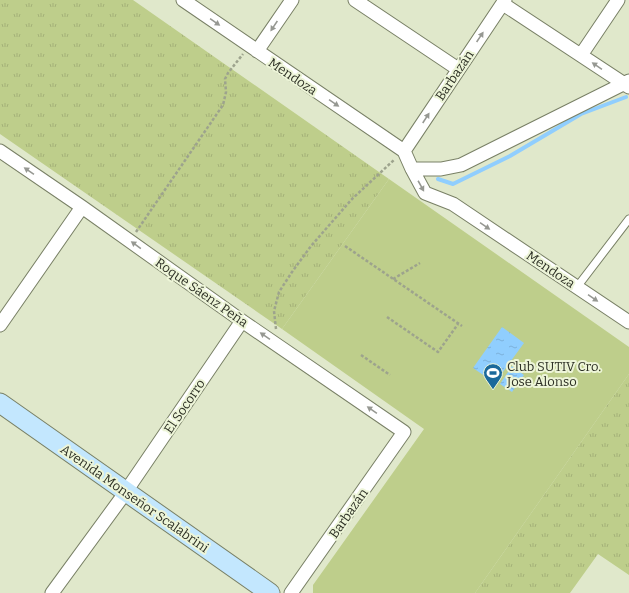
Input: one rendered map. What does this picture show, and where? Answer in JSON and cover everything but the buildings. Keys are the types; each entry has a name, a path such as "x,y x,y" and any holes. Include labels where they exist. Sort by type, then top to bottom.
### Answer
{"main road":[{"name":"Avenida Monseñor Scalabrini","path":"0,404 270,593"}],"street":[{"name":"Mendoza","path":"183,0 404,151 425,193 453,204 629,322"},
{"path":"254,49 292,0"},
{"path":"355,0 458,69"},
{"path":"581,55 618,0"},
{"path":"504,2 581,55 627,84"},
{"name":"Barbazán","path":"404,151 504,2"},
{"path":"412,169 441,169 461,165 627,84"},
{"name":"Roque Sáenz Peña","path":"0,151 130,240 242,321 404,432"},
{"path":"0,325 82,207"},
{"name":"El Socorro","path":"52,593 126,492 242,321"},
{"name":"Barbazán","path":"291,593 404,432"}],"lane":[{"path":"577,287 629,219"}],"path":[{"path":"130,240 223,105 226,92 225,79 228,73 254,49"},
{"path":"277,344 274,311 279,292 292,272 311,246 352,199 404,151"},
{"path":"345,246 462,326"},
{"path":"393,279 420,263"},
{"path":"387,317 438,352 458,324"},
{"path":"361,355 390,375"}],"green space":[{"path":"0,0 133,0 389,179 282,329 0,134"},
{"name":"Club SUTIV Cro. Jose Alonso","path":"389,179 629,347 629,374 475,593 313,593 313,585 424,429 282,329"},
{"path":"629,374 629,575 598,554 570,593 475,593"}],"water":[{"path":"502,327 524,343 495,383 473,368"},
{"path":"512,366 524,375 512,392 500,384"}],"waterway":[{"path":"438,179 453,184 510,156 581,114 626,97"}],"place":[{"name":"Club SUTIV Cro. Jose Alonso","path":"493,390"}]}
